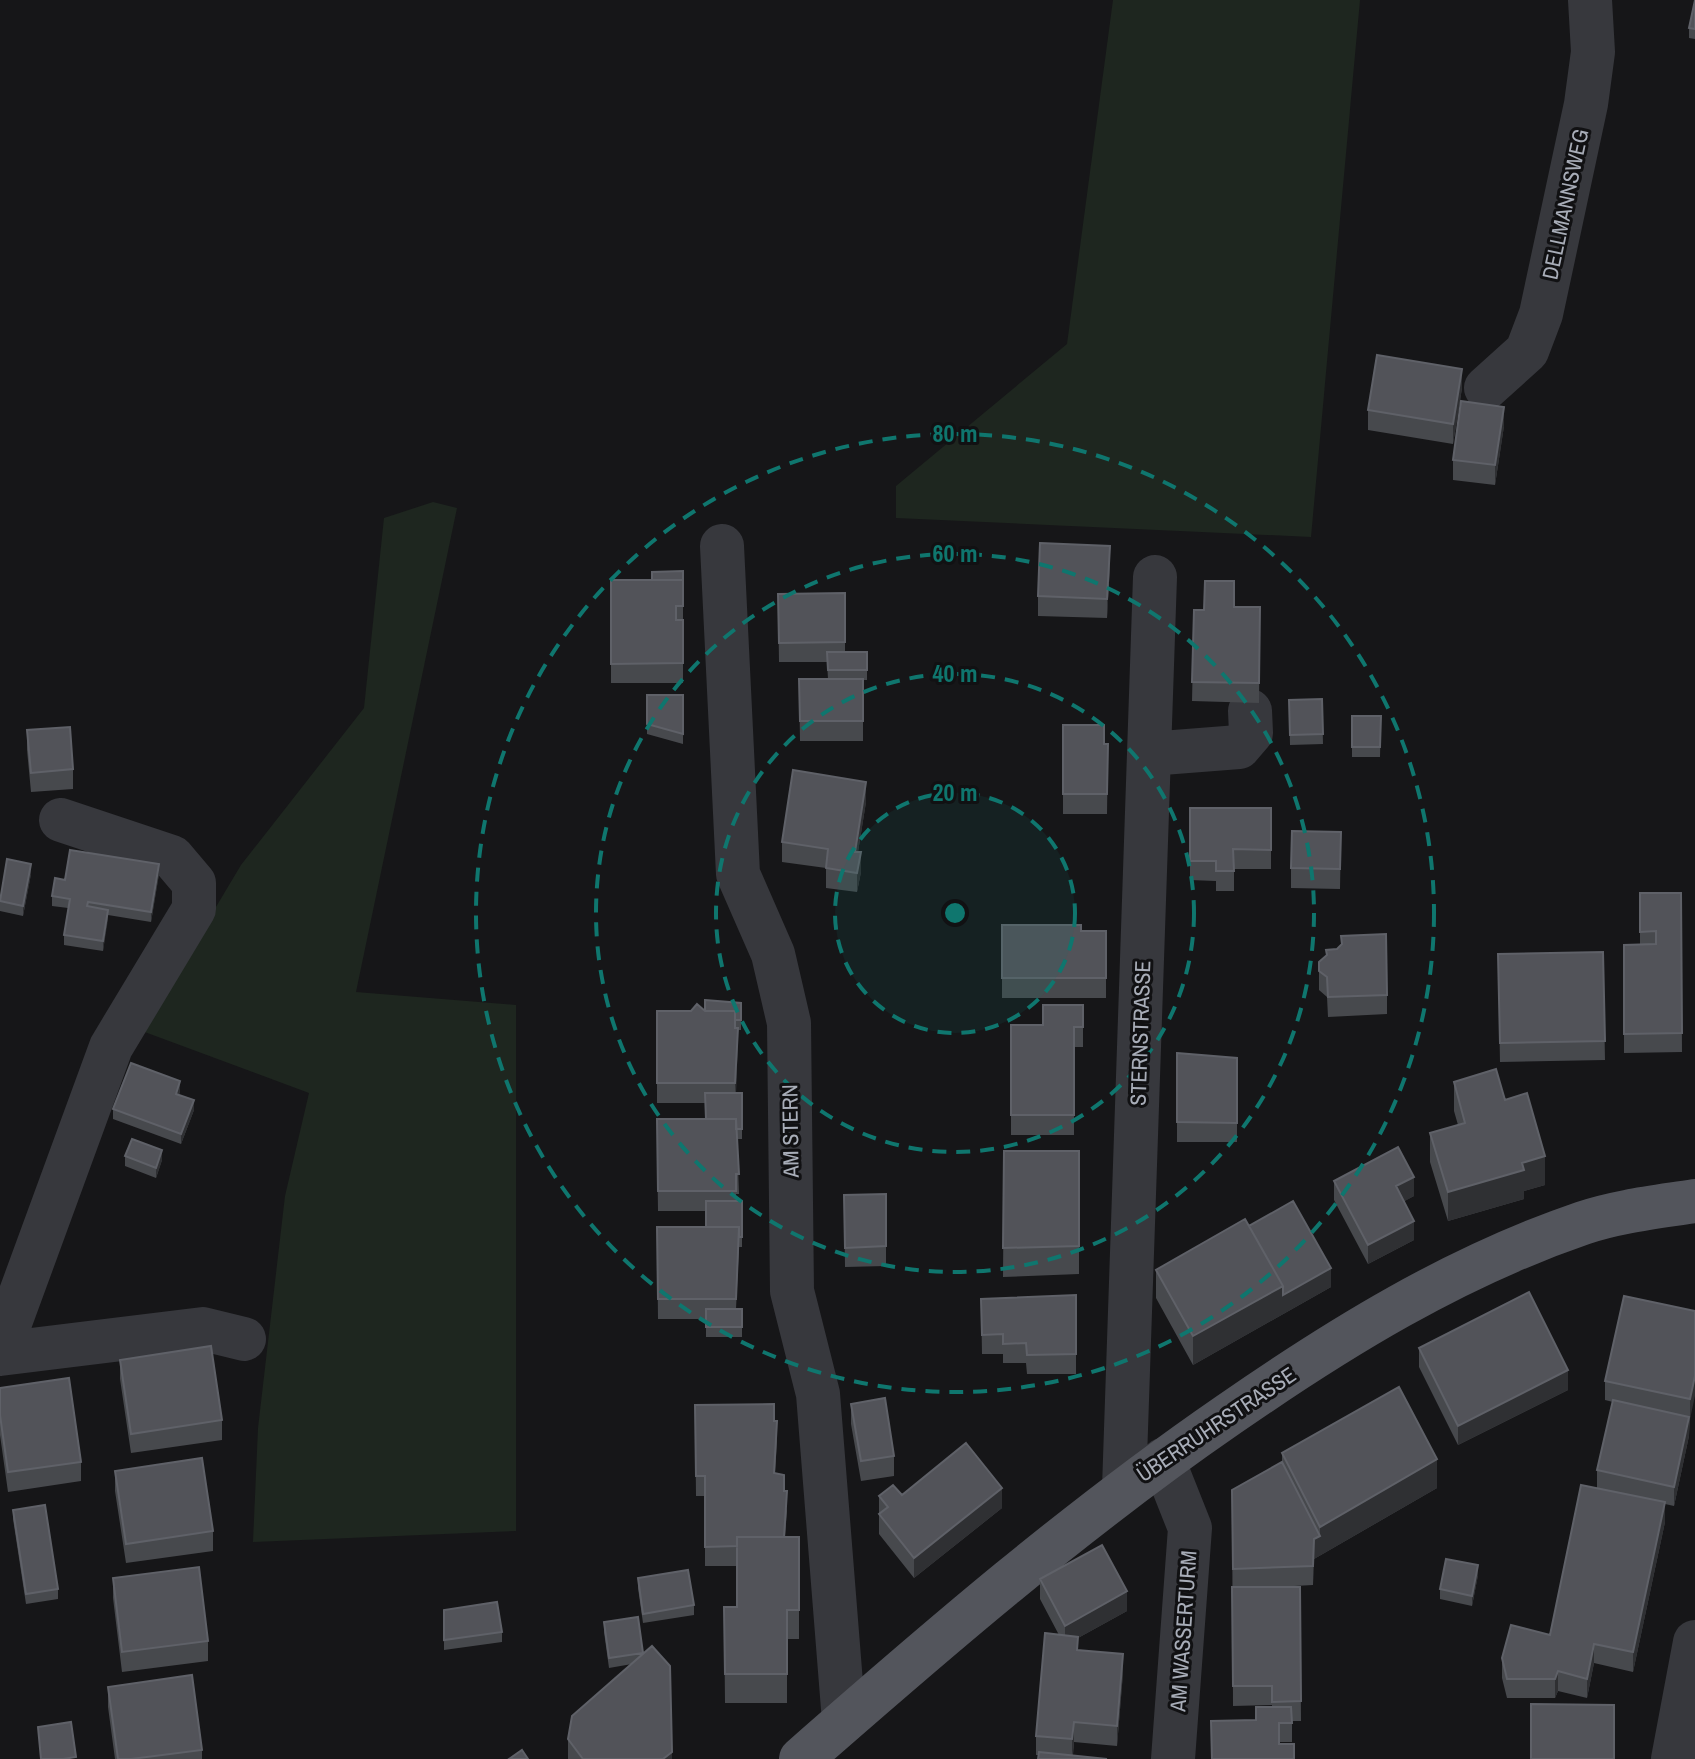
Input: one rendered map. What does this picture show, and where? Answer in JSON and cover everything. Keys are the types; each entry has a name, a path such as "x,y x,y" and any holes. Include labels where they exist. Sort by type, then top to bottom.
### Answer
{"main road":[{"name":"ÜBERRUHRSTRASSE","path":"801,1759 1003,1583 1124,1488 1268,1387 1412,1298 1496,1258 1584,1223 1636,1210 1695,1201"}],"street":[{"name":"DELLMANNSWEG","path":"1486,388 1527,351 1541,314 1586,104 1593,52 1590,0"},
{"name":"AM STERN","path":"722,546 738,874 773,954 789,1023 792,1291 818,1394 844,1721"},
{"name":"STERNSTRASSE","path":"1124,1488 1155,577"},
{"path":"1149,754 1239,747 1251,733 1250,711"},
{"path":"61,820 172,857 194,883 194,909 111,1047 0,1352 203,1329 244,1339"},
{"name":"AM WASSERTURM","path":"1163,1460 1190,1528 1181,1692 1173,1759"},
{"path":"1681,1756 1695,1642"}],"shaded area":[{"path":"1113,0 1360,0 1311,537 896,518 896,486 1067,344"},
{"path":"433,502 457,508 356,992 516,1005 516,1531 253,1542 258,1428 285,1196 309,1093 142,1031 241,865 364,708 384,518"}],"building":[{"path":"1695,0 1695,29 1689,28"},
{"path":"1377,355 1462,369 1453,424 1368,410"},
{"path":"1461,401 1504,407 1495,465 1453,460"},
{"path":"1040,543 1110,546 1107,599 1038,596"},
{"path":"683,571 683,580 652,580 652,572"},
{"path":"611,580 683,580 683,606 676,606 676,620 683,620 683,663 611,664"},
{"path":"1205,581 1234,581 1234,607 1260,607 1259,683 1192,682 1194,610 1204,610"},
{"path":"845,593 845,642 779,643 778,594"},
{"path":"827,652 867,652 867,670 828,670"},
{"path":"799,679 863,679 863,721 800,721"},
{"path":"647,695 683,695 683,734 647,724"},
{"path":"1322,699 1323,734 1290,735 1289,700"},
{"path":"1352,716 1381,716 1380,747 1352,747"},
{"path":"1063,725 1104,725 1104,744 1108,744 1107,794 1063,794"},
{"path":"70,727 73,769 31,773 27,730"},
{"path":"793,770 866,782 855,852 861,852 857,873 826,868 828,849 782,842"},
{"path":"1190,808 1271,808 1271,850 1233,849 1234,871 1216,871 1216,861 1190,861"},
{"path":"1292,831 1341,832 1340,869 1291,868"},
{"path":"70,850 159,864 151,912 88,902 87,906 108,910 103,941 64,935 70,899 52,896 55,878 65,880"},
{"path":"7,859 31,864 23,906 0,901"},
{"path":"1640,893 1681,893 1682,1033 1624,1034 1624,945 1656,944 1656,931 1640,932"},
{"path":"1002,925 1081,925 1081,931 1106,931 1106,978 1002,978"},
{"path":"1386,934 1387,995 1328,997 1327,977 1319,971 1319,962 1327,955 1326,950 1337,949 1342,944 1341,936"},
{"path":"1603,952 1605,1041 1500,1043 1498,954"},
{"path":"705,1000 741,1003 741,1020 735,1020 735,1011 705,1011"},
{"path":"697,1004 705,1011 735,1011 735,1028 738,1028 735,1083 657,1083 657,1011 691,1011"},
{"path":"1043,1005 1083,1005 1083,1027 1074,1027 1074,1115 1011,1115 1011,1025 1043,1025"},
{"path":"1177,1053 1237,1058 1237,1123 1177,1122"},
{"path":"131,1063 180,1081 176,1094 194,1100 181,1134 113,1109"},
{"path":"1496,1069 1505,1100 1527,1093 1545,1156 1522,1163 1524,1170 1448,1192 1430,1133 1465,1123 1454,1082"},
{"path":"705,1093 742,1093 742,1129 736,1129 736,1119 706,1119"},
{"path":"657,1119 736,1119 739,1174 736,1174 736,1191 658,1191"},
{"path":"132,1139 162,1150 156,1168 125,1156"},
{"path":"1398,1147 1414,1177 1396,1186 1414,1221 1368,1245 1334,1181"},
{"path":"1004,1151 1079,1151 1079,1246 1003,1248"},
{"path":"886,1194 886,1246 845,1248 844,1195"},
{"path":"706,1201 742,1201 742,1237 739,1237 739,1227 706,1227"},
{"path":"1293,1201 1331,1268 1283,1295 1283,1286 1249,1226"},
{"path":"1245,1219 1283,1286 1193,1336 1156,1270"},
{"path":"657,1227 739,1227 736,1299 658,1299"},
{"path":"1529,1292 1568,1370 1458,1426 1419,1348"},
{"path":"1076,1295 1076,1354 1027,1355 1026,1343 1003,1344 1003,1334 982,1335 981,1299"},
{"path":"1624,1296 1695,1311 1695,1376 1690,1399 1605,1381"},
{"path":"706,1309 742,1309 742,1327 706,1327"},
{"path":"211,1346 222,1420 131,1434 120,1360"},
{"path":"69,1378 81,1462 8,1472 0,1415 0,1388"},
{"path":"1399,1387 1437,1459 1320,1527 1282,1453"},
{"path":"885,1398 894,1456 861,1461 851,1404"},
{"path":"1613,1400 1689,1417 1674,1487 1597,1470"},
{"path":"774,1404 774,1421 777,1421 774,1473 784,1475 784,1491 787,1491 784,1537 737,1537 737,1546 705,1547 705,1476 696,1476 695,1405"},
{"path":"966,1443 1002,1488 914,1558 879,1514 888,1507 879,1496 893,1485 902,1495"},
{"path":"202,1458 213,1531 126,1544 115,1471"},
{"path":"1282,1462 1320,1536 1314,1539 1313,1566 1233,1569 1232,1490"},
{"path":"1581,1485 1665,1502 1633,1652 1594,1644 1587,1679 1558,1671 1555,1679 1507,1679 1502,1658 1511,1625 1550,1635"},
{"path":"45,1505 58,1589 26,1594 13,1510"},
{"path":"737,1537 799,1537 799,1610 787,1610 787,1674 725,1674 724,1607 737,1607"},
{"path":"1102,1545 1127,1591 1065,1626 1040,1579"},
{"path":"1446,1559 1478,1565 1472,1596 1440,1589"},
{"path":"199,1567 208,1641 122,1652 113,1578"},
{"path":"688,1570 694,1605 643,1614 638,1578"},
{"path":"1232,1587 1300,1587 1301,1701 1272,1702 1272,1686 1233,1686"},
{"path":"497,1602 502,1632 444,1640 444,1610"},
{"path":"638,1617 643,1653 609,1658 604,1622"},
{"path":"1045,1633 1078,1637 1077,1650 1123,1654 1117,1726 1074,1722 1072,1739 1036,1736"},
{"path":"652,1646 670,1666 672,1752 663,1759 583,1759 568,1739 572,1716"},
{"path":"192,1675 202,1750 118,1759 108,1687"},
{"path":"1531,1704 1614,1705 1614,1759 1531,1759"},
{"path":"1256,1707 1291,1707 1292,1723 1279,1723 1279,1744 1294,1744 1294,1759 1212,1759 1211,1721 1256,1720"},
{"path":"71,1722 76,1757 41,1759 38,1727"},
{"path":"522,1750 528,1759 509,1759"},
{"path":"1039,1752 1107,1759 1038,1759"}]}
